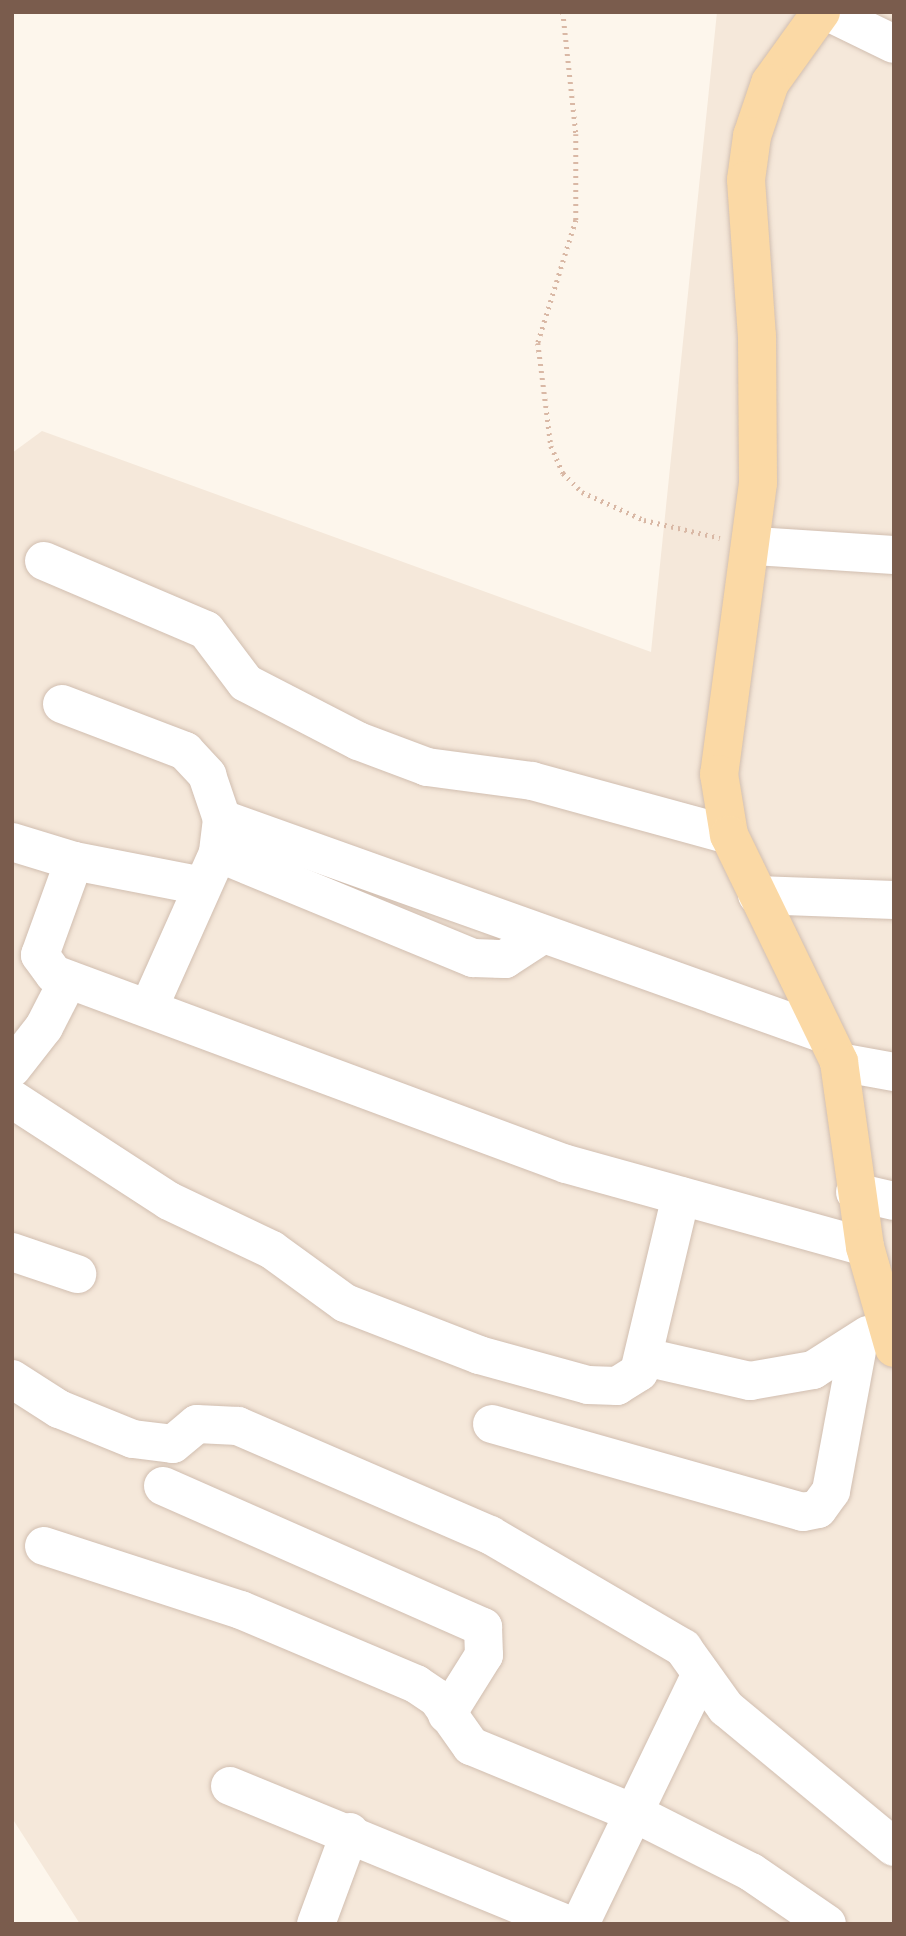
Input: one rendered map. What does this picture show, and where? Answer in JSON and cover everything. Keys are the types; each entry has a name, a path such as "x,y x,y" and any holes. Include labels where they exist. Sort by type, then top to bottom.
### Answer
{"main road":[{"path":"821,12 770,83 752,136 746,180 760,421 755,546 722,740 719,774 729,835 831,1048 879,1336"}],"street":[{"path":"828,12 894,44"},
{"path":"755,546 894,555"},
{"path":"44,561 191,621 215,639 246,683 382,751 427,766 555,787 729,835"},
{"path":"62,704 185,751 207,775 215,853 150,1005"},
{"path":"12,842 74,861 215,853 473,958 505,959 542,935 894,1072"},
{"path":"74,861 40,955 47,969 68,980 150,1005 554,1160 865,1247"},
{"path":"757,895 894,900"},
{"path":"12,1068 44,1027 68,980"},
{"path":"12,1099 169,1201 272,1250 326,1292 397,1326 588,1385 631,1381 645,1357 681,1196"},
{"path":"855,1192 894,1201"},
{"path":"12,1252 77,1274"},
{"path":"645,1357 750,1381 813,1370 879,1336"},
{"path":"492,1424 803,1512 818,1509 831,1491 879,1336"},
{"path":"12,1379 59,1409 133,1439 173,1444 197,1424 238,1426 490,1535 659,1631 683,1648 726,1708 894,1847"},
{"path":"163,1486 483,1627 484,1655 447,1714"},
{"path":"44,1546 241,1610 416,1685 437,1698 471,1745 636,1815 751,1872 827,1924"},
{"path":"580,1924 636,1815 701,1674"},
{"path":"230,1786 350,1832 567,1924"},
{"path":"316,1924 350,1832"}],"path":[{"path":"563,12 576,134 576,220 538,344 551,446 563,473 607,505 755,546"}],"shaded area":[{"path":"717,12 894,12 894,1924 80,1924 12,1818 12,453 42,431 651,652"}]}
